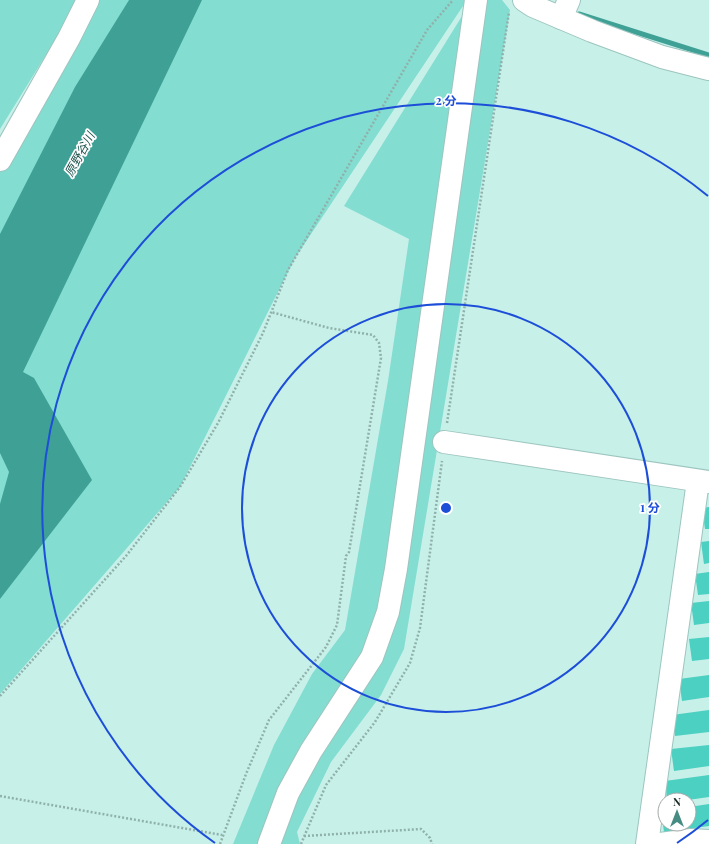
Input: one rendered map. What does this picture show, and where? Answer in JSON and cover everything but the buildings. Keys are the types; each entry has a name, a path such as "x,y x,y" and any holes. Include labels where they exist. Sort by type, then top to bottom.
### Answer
{"street":[{"path":"0,160 69,38 88,0"},
{"path":"269,844 288,793 312,751 372,657 388,612 397,562 476,0"},
{"path":"524,0 533,6 565,9 592,32 662,57 709,69"},
{"path":"444,442 704,481 647,844"},
{"path":"660,844 691,840 709,841"}],"path":[{"path":"0,696 126,556 180,487 218,423 263,333 288,270 427,30 453,0"},
{"path":"220,844 222,835 246,774 269,720 326,647 337,624 346,556 350,552 381,358 379,343 372,335 329,328 271,312"},
{"path":"0,796 222,835"},
{"path":"304,836 421,829 430,838 432,844"}],"shaded area":[{"path":"0,0 80,0 0,129"},
{"path":"94,0 467,0 295,258 180,487 0,694 0,162"},
{"path":"472,0 502,0 510,10 404,649 381,695 331,762 297,832 300,844 233,844 274,745 312,674 345,630 388,381 409,239 344,206"}],"water":[{"name":"原野谷川","path":"129,0 202,0 23,372 34,378 92,480 0,599 0,504 9,472 0,453 0,234 75,87"}],"waterway":[{"path":"579,14 709,55"}]}
